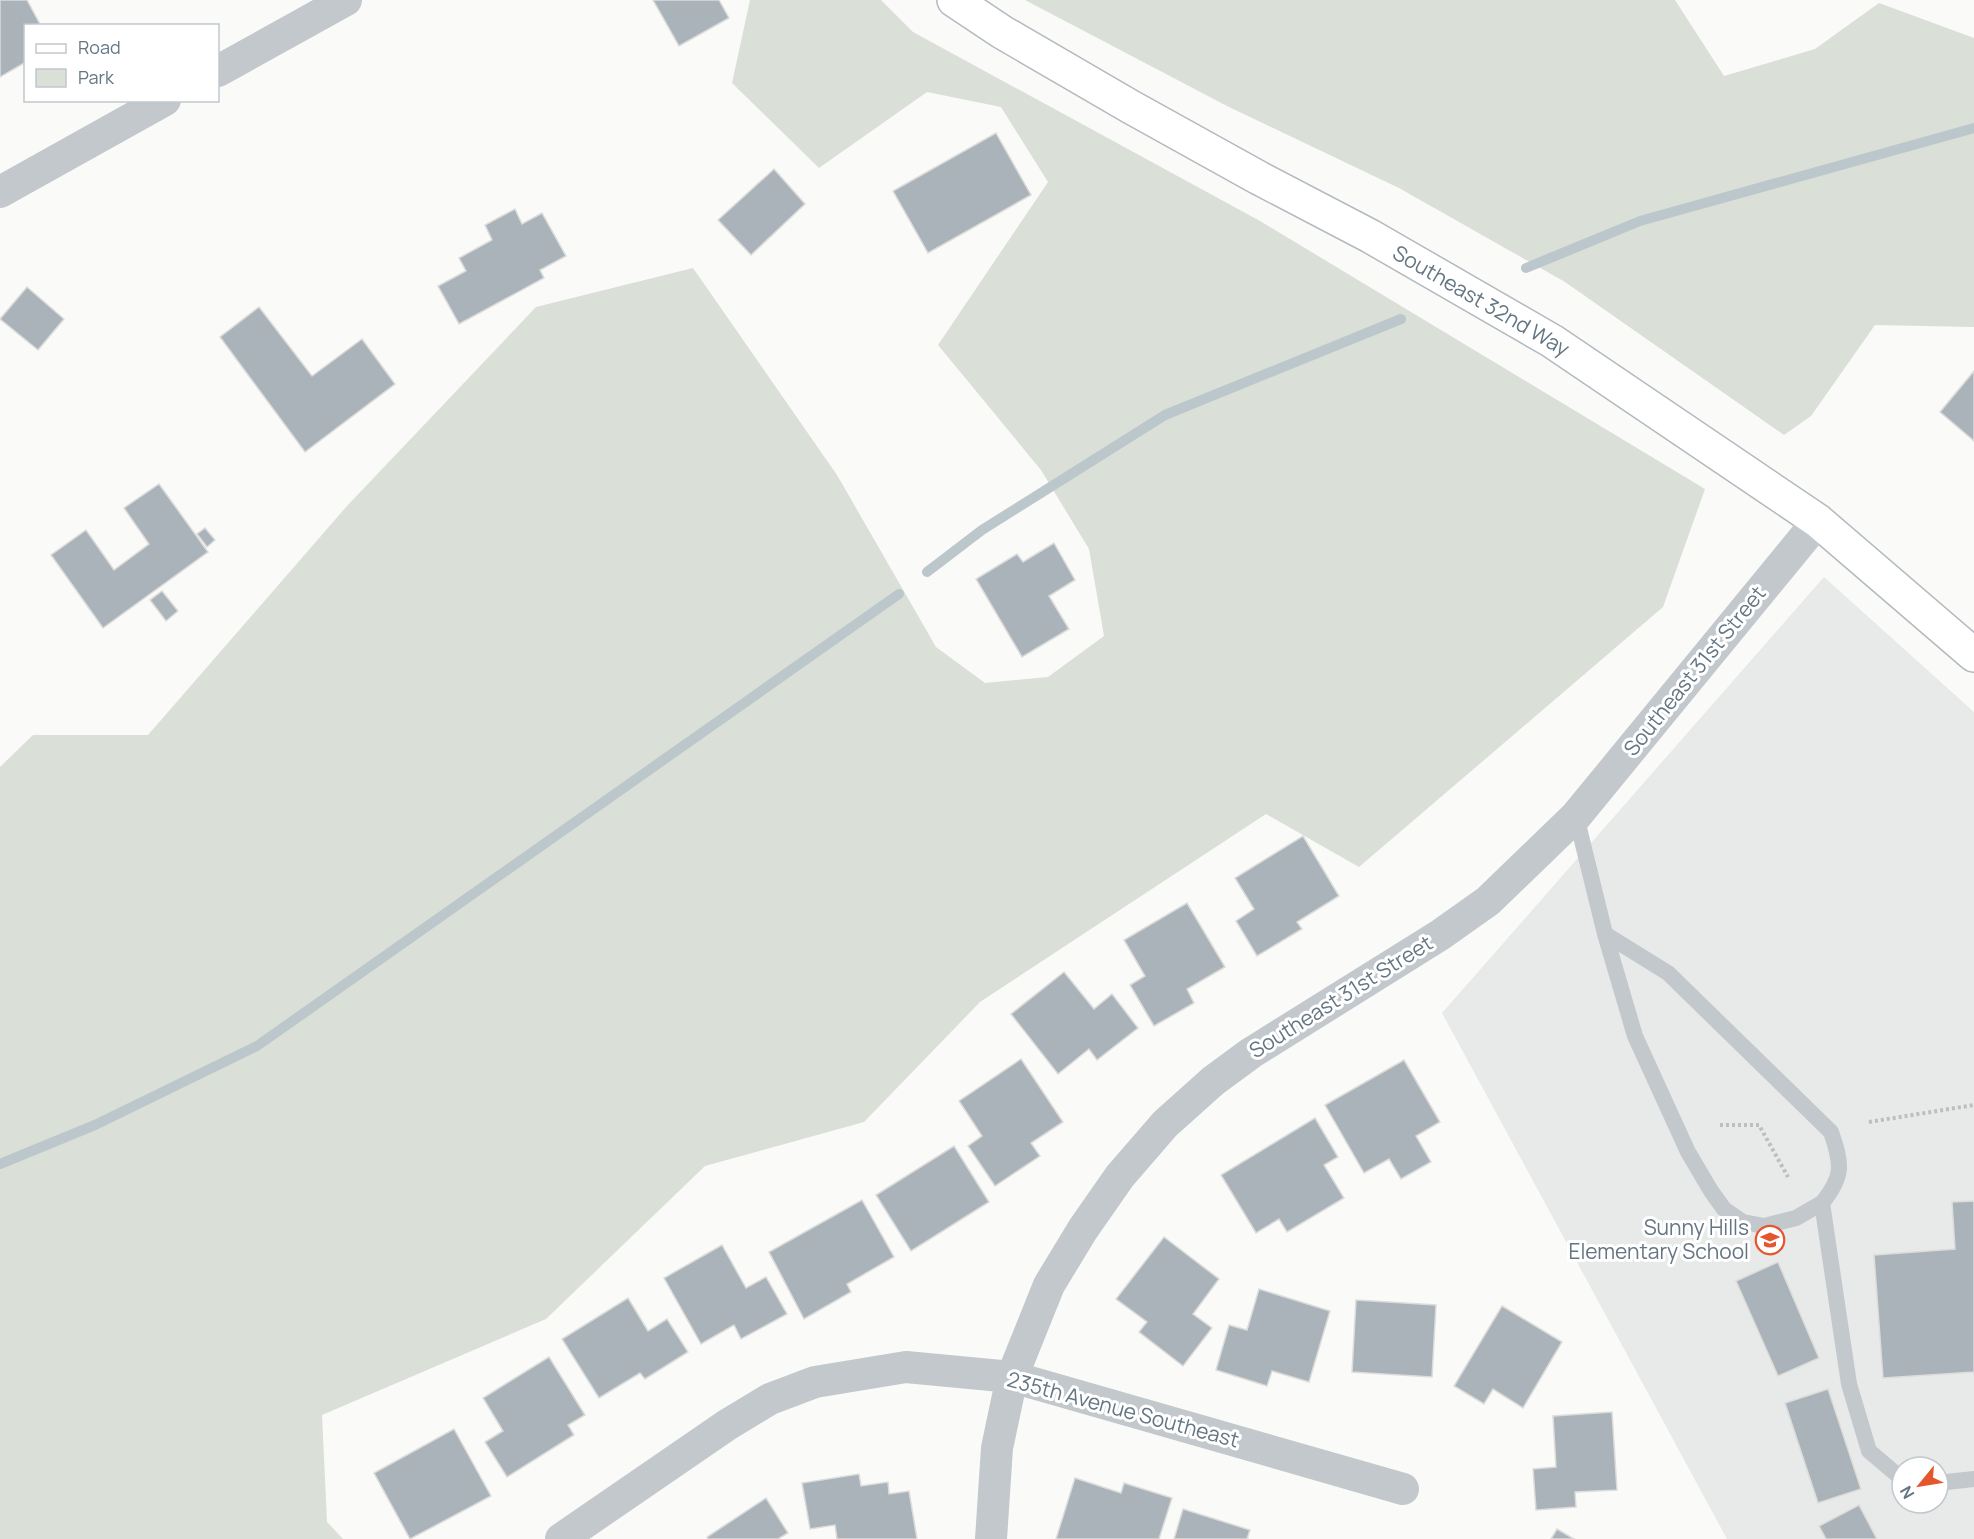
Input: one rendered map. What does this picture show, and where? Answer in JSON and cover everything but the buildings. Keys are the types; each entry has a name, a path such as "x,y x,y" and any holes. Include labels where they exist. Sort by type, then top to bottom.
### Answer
{"street":[{"path":"219,70 346,0"},
{"name":"Southeast 32nd Way","path":"954,0 1002,33 1131,107 1370,236 1552,341 1818,521 1974,655"},
{"path":"0,192 161,102"},
{"name":"Southeast 31st Street","path":"991,1539 997,1448 1012,1377 1049,1285 1083,1229 1120,1176 1165,1124 1213,1081 1251,1053 1440,935 1488,901 1576,816 1818,521"},
{"name":"235th Avenue Southeast","path":"561,1539 727,1425 770,1399 815,1382 906,1367 1012,1377 1403,1489"}],"lane":[{"path":"1576,816 1605,934 1635,1036 1689,1152 1711,1191 1724,1209 1743,1222 1764,1226 1796,1218 1822,1203 1834,1188 1840,1173 1838,1152 1831,1132 1668,973 1605,934"},
{"path":"1822,1203 1849,1384 1869,1451 1890,1469"},
{"path":"1950,1482 1974,1479"}],"path":[{"path":"1869,1122 1974,1105"},
{"path":"1720,1125 1759,1125 1788,1177"}],"shaded area":[{"name":"Sunny Hills Elementary School","path":"1824,577 1974,712 1974,1539 1727,1539 1442,1013"}],"green space":[{"path":"750,0 881,0 913,32 1260,221 1705,489 1663,607 1359,867 1266,814 980,1002 864,1122 705,1166 546,1319 322,1415 327,1522 343,1539 0,1539 0,767 33,735 148,735 347,506 536,307 693,268 837,475 936,647 985,683 1048,677 1104,636 1089,549 1041,470 938,345 1048,182 1001,107 927,92 819,168 732,83"},
{"path":"1025,0 1675,0 1724,76 1815,49 1879,3 1974,38 1974,327 1875,325 1811,416 1784,435 1565,282 1399,188 1227,106"}],"waterway":[{"path":"1526,268 1640,221 1974,128"},
{"path":"927,572 982,530 1165,415 1401,319"},
{"path":"0,1164 95,1125 257,1046 899,594"}],"place":[{"name":"Sunny Hills Elementary School","path":"1770,1240"}]}
